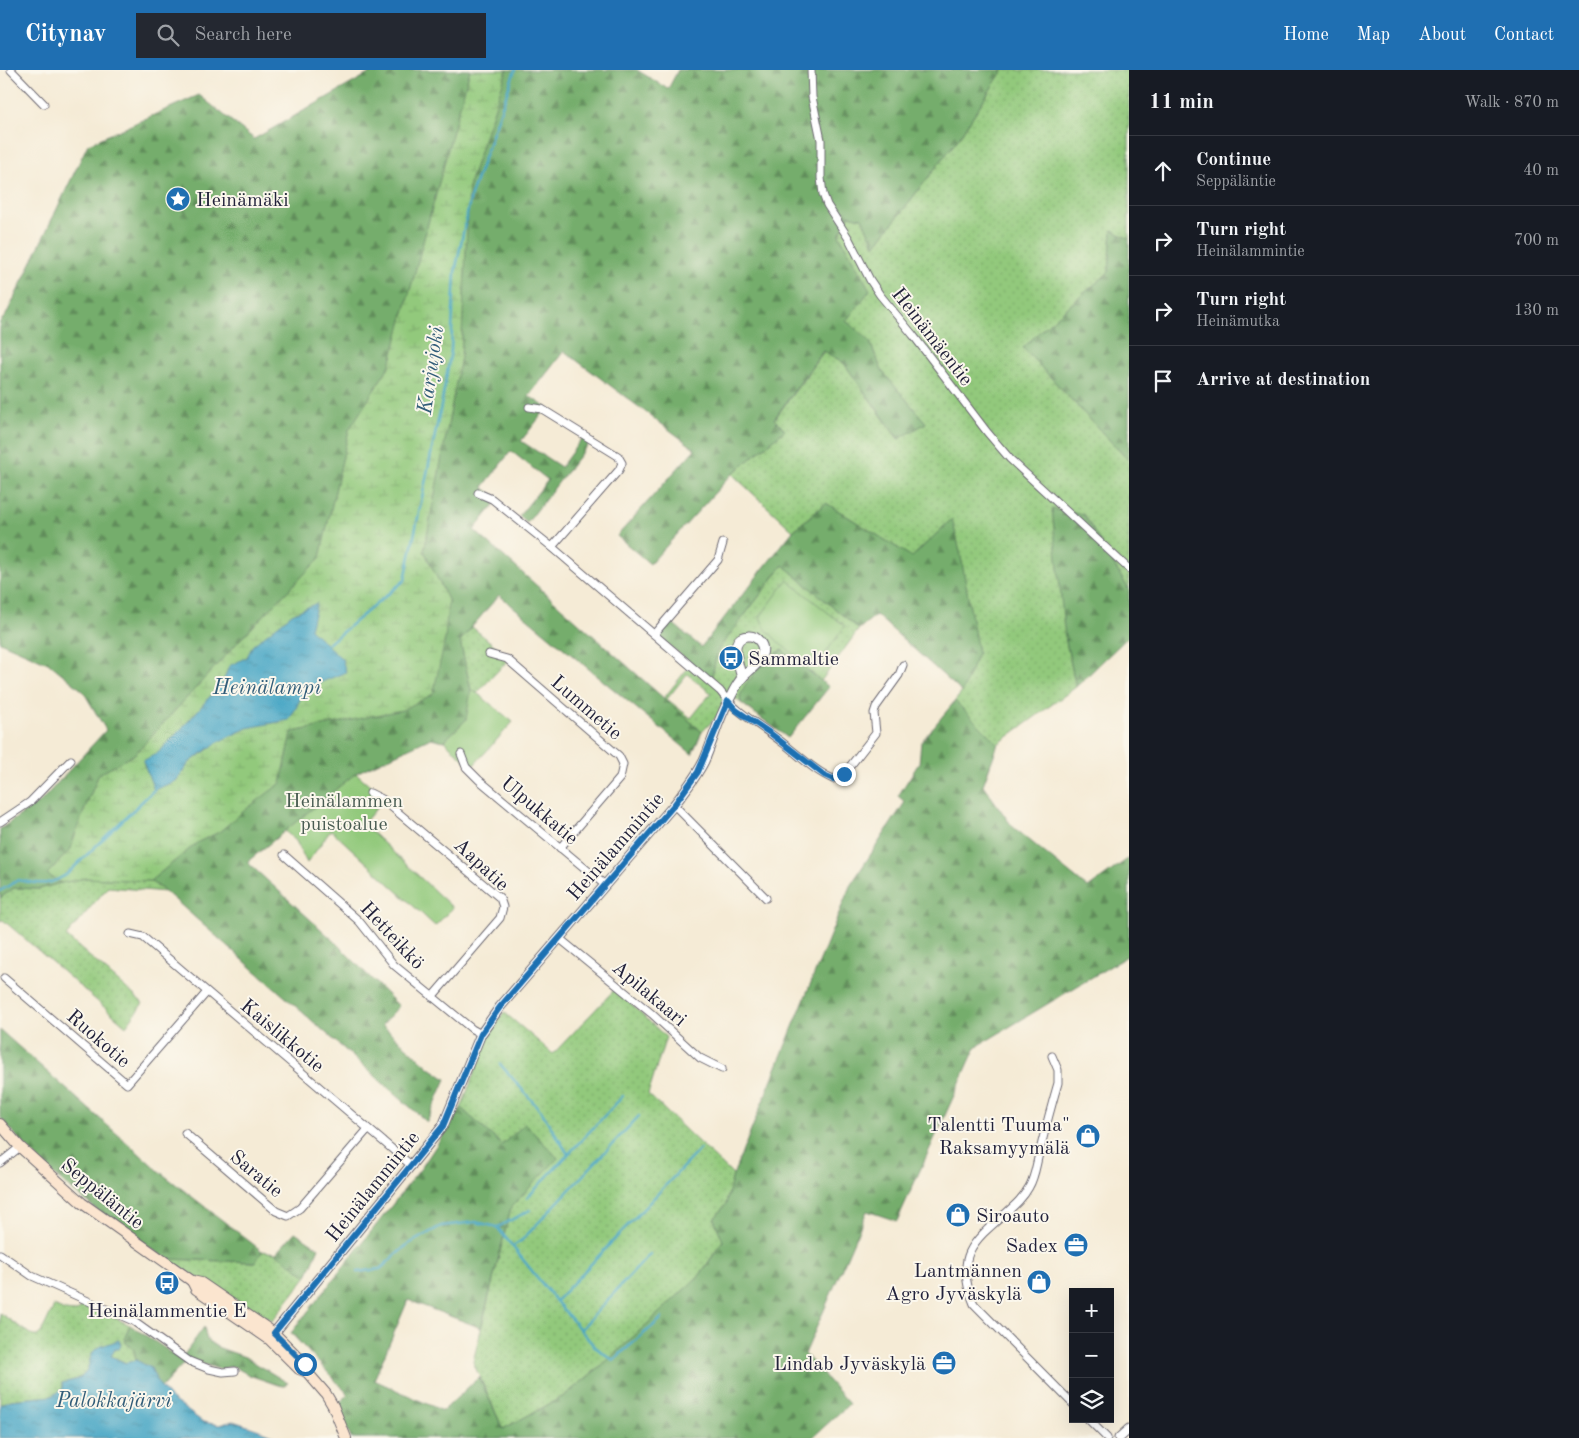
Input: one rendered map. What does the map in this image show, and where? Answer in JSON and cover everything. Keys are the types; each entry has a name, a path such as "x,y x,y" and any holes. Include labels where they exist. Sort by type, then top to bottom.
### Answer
{"main road":[{"name":"Seppäläntie","path":"0,1124 20,1148 82,1203 192,1281 201,1282 305,1364 307,1372 326,1394 333,1406 346,1438"}],"street":[{"path":"11,70 44,104"},
{"name":"Heinämäentie","path":"811,70 812,97 821,140 820,178 822,194 849,239 870,280 1010,459 1129,569"},
{"path":"529,407 542,409 618,456 622,463 619,470 552,547"},
{"path":"478,493 492,499 552,547 720,691 736,710 770,733 824,775 833,779 844,774 876,733 874,713 876,707 899,675 903,665"},
{"path":"654,634 718,560 723,543"},
{"name":"Lummetie","path":"489,654 507,660 619,756 623,764 620,778 560,848"},
{"name":"Heinälammintie","path":"271,1336 443,1126 481,1034 500,1007 674,805 698,772 728,701 742,678"},
{"name":"Ulpukkatie","path":"461,754 466,767 605,885"},
{"path":"0,822 30,802 71,760"},
{"name":"Aapatie","path":"370,793 382,799 500,898 503,907 500,918 432,996"},
{"path":"674,805 766,898"},
{"name":"Hetteikkö","path":"284,855 360,921 394,965 472,1029 481,1034"},
{"name":"Kaislikkotie","path":"130,934 143,937 412,1166"},
{"name":"Apilakaari","path":"559,938 652,1014 700,1058 722,1069"},
{"name":"Ruokotie","path":"4,978 127,1084 207,992"},
{"path":"1052,1056 1058,1070 1058,1083 1032,1181 1022,1199 987,1229 974,1243 968,1257 965,1272 967,1287 974,1304 1069,1400"},
{"name":"Saratie","path":"185,1133 276,1211 288,1216 300,1208 368,1129"},
{"path":"0,1163 20,1148"},
{"path":"0,1254 32,1276 132,1321 189,1361 223,1372 235,1370"},
{"path":"1092,1423 1107,1438"},
{"path":"1120,1438 1129,1429"}],"green space":[{"path":"372,70 470,70 390,365 349,430 320,558 239,641 135,754 99,774 71,849 47,874 61,883 39,889 14,888 0,898 0,829 41,801 106,730 83,691 50,664 0,642 0,322 6,315 88,144 199,95 254,139 370,73"},
{"path":"470,70 507,70 469,184 461,356 424,551 448,600 445,640 433,694 402,710 292,732 281,783 219,832 198,842 150,881 86,878 61,883 47,874 71,849 99,774 135,754 239,641 320,558 349,430 390,365","holes":["229,666 218,742 190,762 176,781 159,752 223,682"]},
{"path":"507,70 637,70 668,89 678,70 1003,70 958,139 875,246 862,218 849,215 839,235 870,290 846,321 869,340 882,371 926,423 899,439 843,362 823,351 774,419 785,430 732,474 650,564 617,536 695,449 564,351 529,396 547,408 521,441 561,467 582,438 590,442 527,523 519,516 548,480 511,451 483,487 499,499 474,530 702,732 692,754 499,595 460,641 471,690 466,720 444,741 431,738 356,773 247,862 334,941 399,1006 382,1025 430,1068 446,1079 427,1122 166,892 150,881 198,842 219,832 244,810 281,783 292,732 402,710 448,600 424,551 461,356 469,184"},
{"path":"1003,70 1129,70 1129,239 1112,230 1109,272 1023,348 1129,461 1129,590 1084,515 1065,637 1076,687 998,744 955,701 962,692 952,519 912,557 826,503 793,531 732,474 785,430 774,420 824,351 843,362 898,439 926,423 882,371 869,340 846,321 869,290 839,235 849,215 862,218 875,246 958,139"},
{"path":"1112,230 1129,239 1129,461 1023,348 1109,272"},
{"path":"826,503 912,557 952,519 960,551 978,653 962,692 876,615 859,629 783,565 718,650 711,679 658,637 670,621 701,647 793,531"},
{"path":"1052,509 1084,515 1129,590 1129,636 1076,687 1065,637"},
{"path":"783,565 859,629 821,681 782,650 740,696 741,703 734,698 702,732 664,698 691,664 711,679 718,650","holes":["687,674 711,693 691,718 667,699"]},
{"path":"787,580 845,626 814,669 780,644 765,628 760,617"},
{"path":"472,627 510,658 477,693 471,690 460,641"},
{"path":"782,650 829,687 788,738 741,703 740,696 745,685 768,658"},
{"path":"471,690 513,722 472,767 444,741 466,720"},
{"path":"955,701 998,744 983,785 1012,826 1088,888 1129,858 1129,955 976,1047 897,1221 867,1211 805,1354 849,1404 812,1438 351,1438 337,1406 348,1394 291,1333 422,1167 461,1108 502,1145 525,1124 558,1158 511,1207 481,1328 408,1300 374,1380 443,1411 479,1377 503,1429 564,1396 607,1361 700,1275 723,1241 714,1219 726,1204 733,1175 850,886 905,802 898,796 919,763 921,742"},
{"name":"Heinälammen puistoalue","path":"356,773 385,798 363,824 453,908 435,926 331,830 307,863 296,841 285,831"},
{"path":"86,878 150,881 166,892 108,887 66,936 143,1003 126,1026 3,920 0,921 0,898 14,888 39,889"},
{"path":"615,989 666,1037 648,1094 733,1175 726,1204 714,1219 723,1240 700,1275 607,1361 564,1396 503,1429 473,1362 511,1207 557,1158 525,1125 502,1145 461,1108 489,1034 504,1012 553,1054"},
{"path":"0,1030 160,1172 262,1251 256,1262 166,1259 104,1216 50,1172 0,1117"},
{"path":"295,1232 319,1248 307,1276 276,1253"},
{"path":"262,1251 276,1253 307,1276 272,1321 166,1259 255,1262"},
{"path":"83,1303 130,1325 125,1337 126,1343 134,1350 136,1360 126,1363 111,1356 115,1348 121,1345 118,1340 90,1358 85,1374 78,1379 62,1383 63,1389 52,1396 11,1400 0,1404 0,1313 33,1336 37,1336 41,1333 54,1306 65,1311 76,1312"},
{"path":"130,1325 181,1359 204,1327 207,1340 217,1347 245,1357 288,1383 282,1386 249,1375 233,1366 219,1369 193,1361 184,1363 161,1388 151,1368 136,1360 134,1350 126,1343 125,1337"}],"water":[{"name":"Heinälampi","path":"317,603 310,629 342,659 346,672 305,689 289,720 247,728 218,742 190,762 176,781 154,790 143,761 159,752 185,725 223,682 229,666 247,657 253,645 292,614"},
{"name":"Palokkajärvi","path":"119,1340 121,1345 119,1349 115,1349 111,1356 126,1363 136,1360 151,1368 157,1382 170,1398 203,1422 219,1425 233,1421 268,1433 275,1438 0,1438 0,1404 11,1400 52,1396 63,1389 62,1383 77,1379 87,1371 91,1355 96,1349"}],"waterway":[{"name":"Karjujoki","path":"328,644 405,580 451,350 455,272 471,195 515,70"},
{"path":"0,891 18,880 32,883 49,883 67,874 154,790"},
{"path":"500,1064 541,1111 568,1154"},
{"path":"527,1198 623,1096"},
{"path":"513,1246 522,1240 639,1116"},
{"path":"556,1301 700,1149"},
{"path":"498,1227 530,1210"},
{"path":"357,1272 380,1269 407,1245 441,1226 476,1222 497,1227 595,1347 613,1360 662,1318"},
{"path":"580,1330 650,1254"}],"place":[{"name":"Heinämäki","path":"178,199"},
{"name":"Sammaltie","path":"731,658"},
{"name":"Talentti Tuuma\" Raksamyymälä","path":"1088,1136"},
{"name":"Siroauto","path":"958,1215"},
{"name":"Sadex","path":"1076,1245"},
{"name":"Lantmännen Agro Jyväskylä","path":"1039,1282"},
{"name":"Heinälammentie E","path":"167,1283"},
{"name":"Lindab Jyväskylä","path":"944,1363"}],"route":[{"path":"305,1364 274,1333 443,1126 481,1034 500,1007 674,805 698,772 728,701 736,710 783,742 824,775 833,779 844,774"}]}
